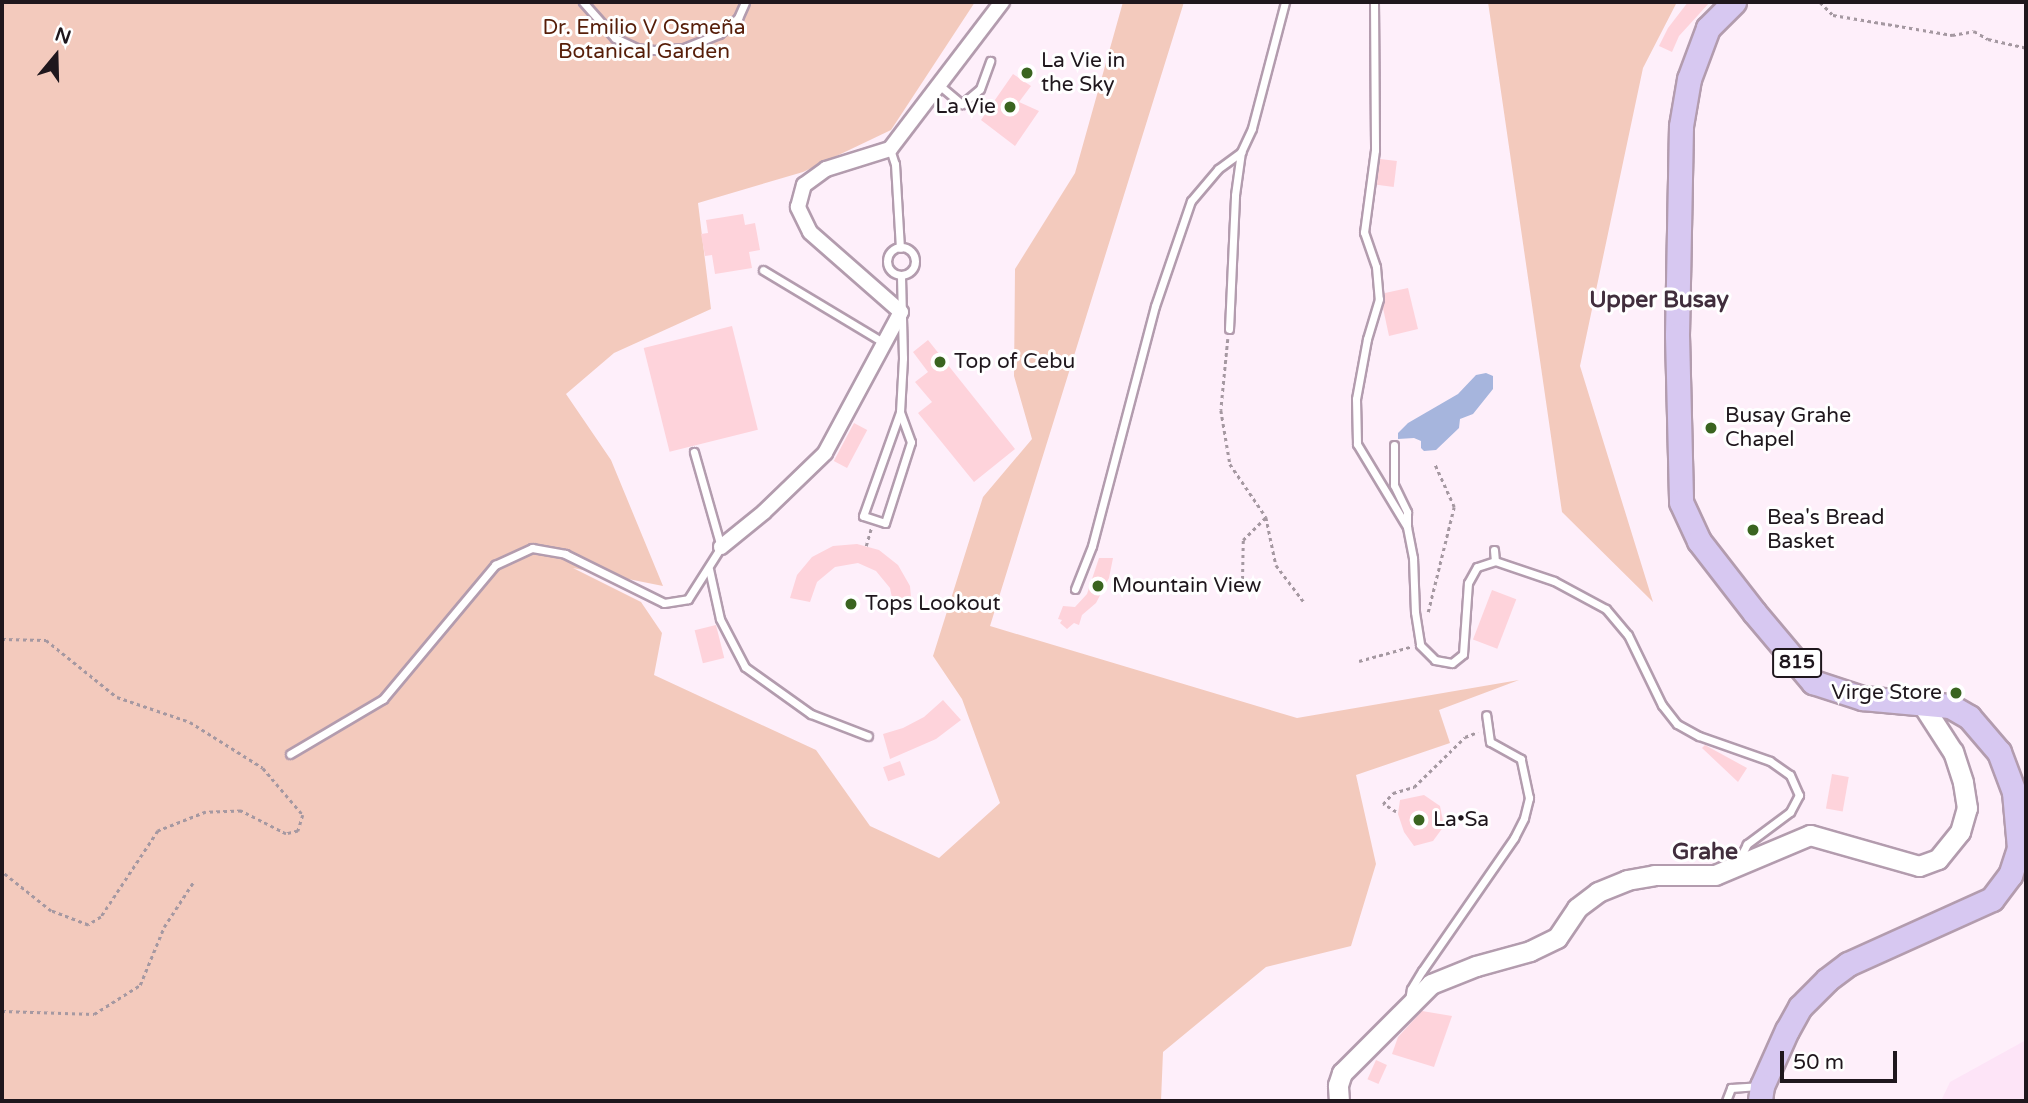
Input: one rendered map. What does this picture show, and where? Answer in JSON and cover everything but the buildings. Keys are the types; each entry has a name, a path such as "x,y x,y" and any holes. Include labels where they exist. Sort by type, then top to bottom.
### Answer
{"main road":[{"name":"815","path":"1733,2 1708,28 1689,79 1681,126 1677,335 1681,502 1699,541 1754,612 1813,681 1862,698 1950,706 1969,718 1999,752 2020,790 2019,848 2010,875 1992,899 1848,964 1827,980 1800,1007 1761,1093"}],"street":[{"path":"721,547 764,512 825,453 901,312 810,232 798,207 804,185 826,169 890,149 1002,2"},
{"path":"1339,1101 1338,1085 1342,1073 1431,984 1451,974 1530,951 1557,938 1577,908 1598,891 1627,880 1654,875 1715,875 1810,835 1919,866 1938,859 1960,832 1967,808 1963,782 1953,752 1922,704"}],"lane":[{"path":"583,2 615,38 636,48 654,50 684,48 719,34 738,18 745,2"},
{"path":"1229,329 1235,195 1241,152 1252,128 1285,2"},
{"path":"1374,2 1375,150 1364,232 1376,267 1380,299 1367,339 1356,399 1357,444 1406,527"},
{"path":"939,85 962,104 980,89 990,61"},
{"path":"890,149 895,164 900,248"},
{"path":"1075,589 1092,546 1155,306 1191,201 1218,169 1241,152"},
{"path":"900,248 911,252 914,264 907,274 901,275 894,274 887,262 888,255 900,248"},
{"path":"763,270 883,342"},
{"path":"900,412 911,442 886,523 863,516 900,412 901,275"},
{"path":"1394,445 1394,485 1407,512 1406,527 1413,558 1415,612 1420,645 1435,660 1452,663 1463,653 1468,583 1477,567 1495,561 1554,581 1606,609 1628,635 1662,705 1677,724 1699,736 1770,761 1790,775 1799,795 1790,812 1746,844 1737,864"},
{"path":"290,754 383,699 495,565 532,548 565,554 664,603 688,599 721,547 710,519 694,452"},
{"path":"1494,550 1495,561"},
{"path":"709,569 720,619 746,667 811,715 868,736"},
{"path":"1408,1005 1411,989 1422,971 1514,838 1524,818 1529,798 1521,759 1490,742 1486,716"},
{"path":"1726,1101 1731,1088 1761,1093"}],"path":[{"path":"1733,2 1818,2 1833,15 1952,35 1974,31 1988,39 2026,48"},
{"path":"1229,329 1221,410 1230,464 1266,517 1276,565 1304,602"},
{"path":"1415,612 1428,613 1454,507 1434,463"},
{"path":"1242,593 1243,540 1266,517"},
{"path":"866,546 874,520"},
{"path":"2,639 46,639 117,697 190,722 263,768 303,816 298,831 286,834 241,811 206,812 158,831 101,917 89,925 51,911 2,872"},
{"path":"1359,661 1420,645"},
{"path":"1396,812 1383,804 1393,793 1414,788 1465,737 1488,729"},
{"path":"2,1005 3,1011 94,1014 140,985 164,927 194,881"}],"shaded area":[{"path":"2026,1040 2026,1101 1941,1101 1950,1082"}],"green space":[{"name":"Dr. Emilio V Osmeña Botanical Garden","path":"2,2 975,2 891,130 803,172 698,203 711,309 614,353 566,394 611,460 663,586 573,568 641,602 662,633 654,675 816,750 870,826 939,858 1000,803 962,699 933,656 983,497 1032,439 1014,376 1015,269 1075,173 1123,2 1184,2 990,626 1297,718 1519,680 1439,710 1450,743 1356,775 1376,864 1351,946 1266,967 1163,1052 1161,1101 2,1101"},
{"path":"1488,2 1677,2 1643,68 1580,366 1653,602 1562,512"}],"water":[{"path":"1486,373 1493,376 1493,389 1473,414 1460,419 1459,428 1436,450 1424,451 1421,441 1414,438 1398,439 1398,433 1408,423 1458,394 1476,375"}],"place":[{"name":"La Vie in the Sky","path":"1027,73"},
{"name":"La Vie","path":"1010,107"},
{"name":"Top of Cebu","path":"940,362"},
{"name":"Busay Grahe Chapel","path":"1711,428"},
{"name":"Bea's Bread Basket","path":"1753,530"},
{"name":"Mountain View","path":"1098,586"},
{"name":"Tops Lookout","path":"851,604"},
{"name":"Virge Store","path":"1956,693"},
{"name":"La•Sa","path":"1419,820"}],"district":[{"name":"Upper Busay","path":"1659,300"},
{"name":"Grahe","path":"1705,852"}]}
